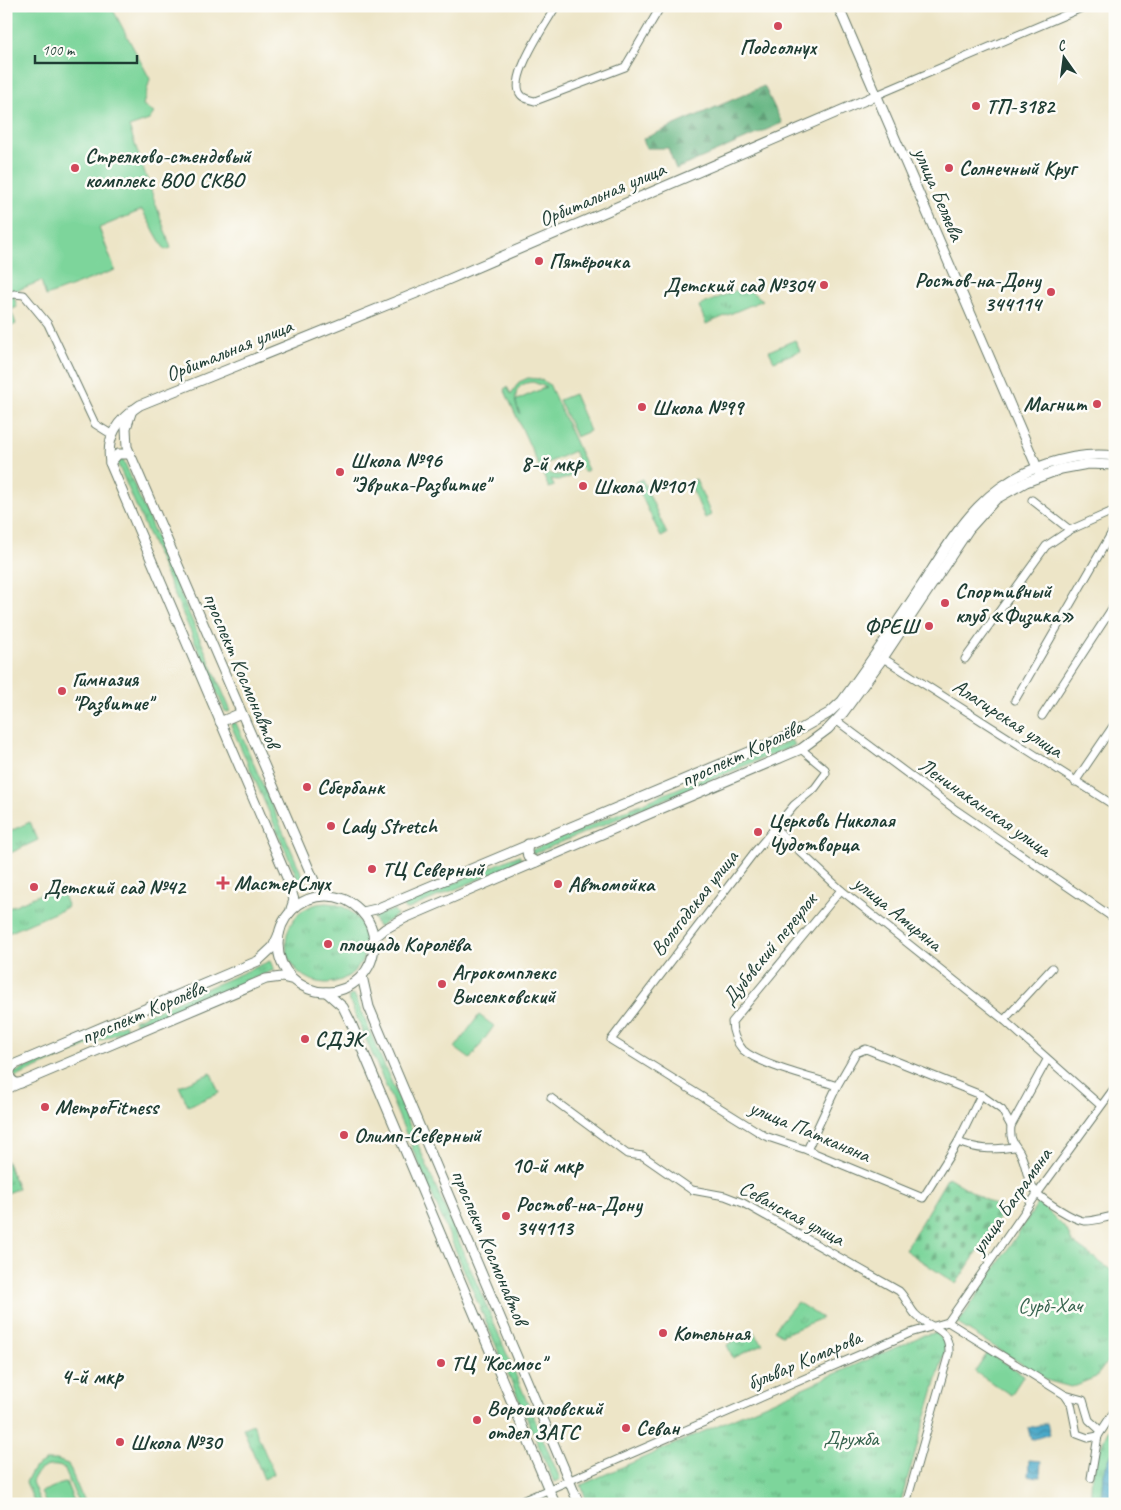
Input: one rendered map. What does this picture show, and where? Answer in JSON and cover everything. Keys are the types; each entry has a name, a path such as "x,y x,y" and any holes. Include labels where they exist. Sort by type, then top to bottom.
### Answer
{"main road":[{"name":"улица Беляева","path":"838,6 1039,471"},
{"path":"843,6 844,19"},
{"name":"Орбитальная улица","path":"132,410 440,283 877,96"},
{"path":"111,434 121,419 132,410"},
{"name":"проспект Космонавтов","path":"132,410 126,428 126,442 130,454 315,883 321,891 329,895"},
{"name":"проспект Космонавтов","path":"111,434 109,444 110,463 292,890 294,900 291,909"},
{"path":"110,463 118,454 130,454"},
{"path":"1087,460 1115,456"},
{"path":"1087,460 1115,465"},
{"name":"проспект Королёва","path":"374,938 385,929 406,918 801,749 837,721 883,658 982,513 1009,491 1058,461 1087,460"},
{"name":"проспект Королёва","path":"363,912 376,909 792,734 829,714 842,701 976,508 1006,483 1039,471"},
{"path":"220,722 241,713"},
{"path":"792,734 799,739 801,749"},
{"path":"528,844 526,851 528,857 536,862"},
{"path":"329,895 350,902 363,912 370,924 374,938 371,963 362,976 347,987 326,992 317,991 294,980 282,963 278,952 279,934 285,918 291,909 304,901 329,895"},
{"name":"проспект Королёва","path":"10,1067 258,961 273,947 279,934"},
{"name":"проспект Космонавтов","path":"362,976 368,1007 579,1504"},
{"name":"проспект Королёва","path":"6,1089 266,979 282,977 294,980"},
{"name":"проспект Космонавтов","path":"326,992 342,1007 354,1032 555,1504"},
{"path":"123,1019 131,1022 133,1032 131,1037"},
{"path":"10,1067 10,1078 13,1082 21,1083"}],"street":[{"path":"556,6 517,79 518,90 522,96 535,101 625,67 661,6"},
{"name":"Орбитальная улица","path":"877,96 1086,6"},
{"path":"6,297 14,294 24,295 48,324 95,424 111,434"},
{"path":"1032,500 1070,530"},
{"path":"965,659 1046,546 1070,530 1115,510"},
{"path":"1015,700 1115,527"},
{"path":"1042,716 1115,604"},
{"name":"Алагирская улица","path":"883,658 1115,806"},
{"name":"Ленинаканская улица","path":"837,721 956,810 1115,919"},
{"path":"1075,782 1115,723"},
{"name":"Вологодская улица","path":"611,1040 794,805 815,788 826,773 825,769 801,749"},
{"name":"улица Амиряна","path":"776,829 841,890 1004,1020 1100,1105"},
{"name":"Дубовский переулок","path":"837,1086 759,1060 743,1049 732,1032 732,1022 841,890"},
{"path":"1004,1020 1052,968"},
{"name":"улица Патканяна","path":"611,1040 765,1136 807,1150 923,1198 958,1142"},
{"path":"807,1150 837,1086 856,1053 866,1049 981,1095 1002,1110 1011,1126"},
{"path":"1047,1060 1011,1126 1010,1137 1014,1147 1022,1156 1026,1174 1037,1194 1083,1221 1115,1216"},
{"name":"улица Баграмяна","path":"948,1322 1100,1105 1115,1087"},
{"path":"981,1095 958,1142 975,1149 994,1150 1014,1147"},
{"name":"Севанская улица","path":"551,1098 627,1154 643,1156 692,1190 725,1196 743,1203 899,1291 915,1314 931,1326"},
{"path":"931,1326 948,1322 1065,1395 1083,1400 1089,1420 1099,1433"},
{"path":"906,1504 949,1352 947,1338 931,1326"},
{"name":"бульвар Комарова","path":"515,1504 569,1479 931,1326"},
{"path":"1065,1395 1071,1404 1077,1434 1088,1438 1099,1433"},
{"path":"1092,1478 1099,1433 1115,1410"}],"green space":[{"name":"Стрелково-стендовый комплекс ВОО СКВО","path":"6,6 111,6 150,79 143,105 154,113 149,120 129,127 171,248 165,250 142,210 99,228 115,270 46,296 41,281 13,292 17,307 11,310 16,324 6,329"},
{"path":"764,86 782,123 676,169 668,148 646,148 643,139"},
{"path":"744,287 763,300 706,324 699,306"},
{"path":"795,340 800,351 774,361 769,351"},
{"path":"528,378 539,379 549,384 588,470 584,472 580,464 568,478 560,480 551,479 554,486 549,488 504,389 507,387 511,394 519,382","holes":["533,382 546,387 516,401 518,389 526,383","574,451 576,463 569,472 557,475 551,474 545,470 543,465"]},
{"path":"574,394 590,431 576,437 559,400"},
{"path":"120,458 123,459 230,709 229,712 225,711 117,462"},
{"path":"642,479 667,534 661,537 635,482"},
{"path":"696,479 711,515 705,518 689,482"},
{"path":"232,722 236,723 306,884 303,886 301,886 231,725"},
{"path":"792,740 795,745 533,854 532,850"},
{"path":"30,822 38,840 6,855 6,833"},
{"path":"519,855 522,861 406,910 403,907 403,905"},
{"path":"59,886 68,907 6,934 6,909"},
{"path":"326,903 341,906 354,915 363,928 366,943 363,958 354,971 341,980 326,983 311,980 298,971 289,958 286,943 289,928 298,915 311,906"},
{"path":"394,910 397,915 378,927 373,916"},
{"path":"270,961 274,970 137,1026 134,1020"},
{"path":"354,994 560,1479 554,1482 348,997"},
{"path":"479,1015 494,1026 470,1059 455,1048"},
{"path":"125,1024 127,1029 16,1077 14,1073"},
{"path":"211,1073 219,1093 188,1106 179,1086"},
{"path":"6,1160 18,1188 6,1194"},
{"path":"948,1177 1004,1211 956,1284 905,1250"},
{"name":"Сурб-Хач","path":"1039,1202 1067,1230 1072,1242 1115,1273 1115,1351 1096,1377 1071,1387 1049,1381 958,1324"},
{"path":"797,1302 822,1318 782,1335 774,1330"},
{"path":"751,1329 763,1344 733,1358 727,1345"},
{"name":"Дружба","path":"936,1333 945,1342 945,1351 900,1504 588,1504 581,1485 924,1335"},
{"path":"988,1352 1024,1375 1011,1395 975,1372"},
{"path":"1115,1419 1115,1447 1103,1473 1101,1504 1092,1504 1093,1471 1100,1449"},
{"path":"253,1424 274,1474 264,1479 243,1428"},
{"path":"47,1460 57,1460 68,1464 85,1504 79,1504 64,1468 49,1466 37,1473 32,1482 41,1504 35,1504 26,1482 34,1468"},
{"path":"66,1482 75,1504 46,1504 41,1492"}],"water":[{"path":"1047,1423 1050,1434 1031,1440 1028,1428"},
{"path":"1115,1447 1115,1504 1101,1504 1103,1473"},
{"path":"1029,1460 1041,1461 1040,1477 1028,1476"}],"place":[{"name":"Подсолнух","path":"778,26"},
{"name":"ТП-3182","path":"976,106"},
{"name":"Стрелково-стендовый комплекс ВОО СКВО","path":"75,168"},
{"name":"Солнечный Круг","path":"949,168"},
{"name":"Пятёрочка","path":"539,261"},
{"name":"Детский сад №304","path":"824,285"},
{"name":"Ростов-на-Дону 344114","path":"1051,292"},
{"name":"Магнит","path":"1097,404"},
{"name":"Школа №99","path":"642,407"},
{"name":"Школа №96 \"Эврика-Развитие\"","path":"340,472"},
{"name":"Школа №101","path":"583,486"},
{"name":"Спортивный клуб «Физика»","path":"945,603"},
{"name":"ФРЕШ","path":"929,626"},
{"name":"Гимназия \"Развитие\"","path":"62,691"},
{"name":"Сбербанк","path":"307,787"},
{"name":"Lady Stretch","path":"331,826"},
{"name":"Церковь Николая Чудотворца","path":"758,832"},
{"name":"ТЦ Северный","path":"372,869"},
{"name":"МастерСлух","path":"223,883"},
{"name":"Автомойка","path":"558,884"},
{"name":"Детский сад №42","path":"34,887"},
{"name":"площадь Королёва","path":"328,944"},
{"name":"Агрокомплекс Выселковский","path":"442,984"},
{"name":"СДЭК","path":"305,1039"},
{"name":"МетроFitness","path":"45,1107"},
{"name":"Олимп-Северный","path":"344,1135"},
{"name":"Ростов-на-Дону 344113","path":"506,1216"},
{"name":"Котельная","path":"663,1333"},
{"name":"ТЦ \"Космос\"","path":"441,1363"},
{"name":"Ворошиловский отдел ЗАГС","path":"477,1420"},
{"name":"Севан","path":"626,1428"},
{"name":"Школа №30","path":"120,1442"}],"district":[{"name":"8-й мкр","path":"552,463"},
{"name":"10-й мкр","path":"547,1165"},
{"name":"4-й мкр","path":"92,1376"}]}
